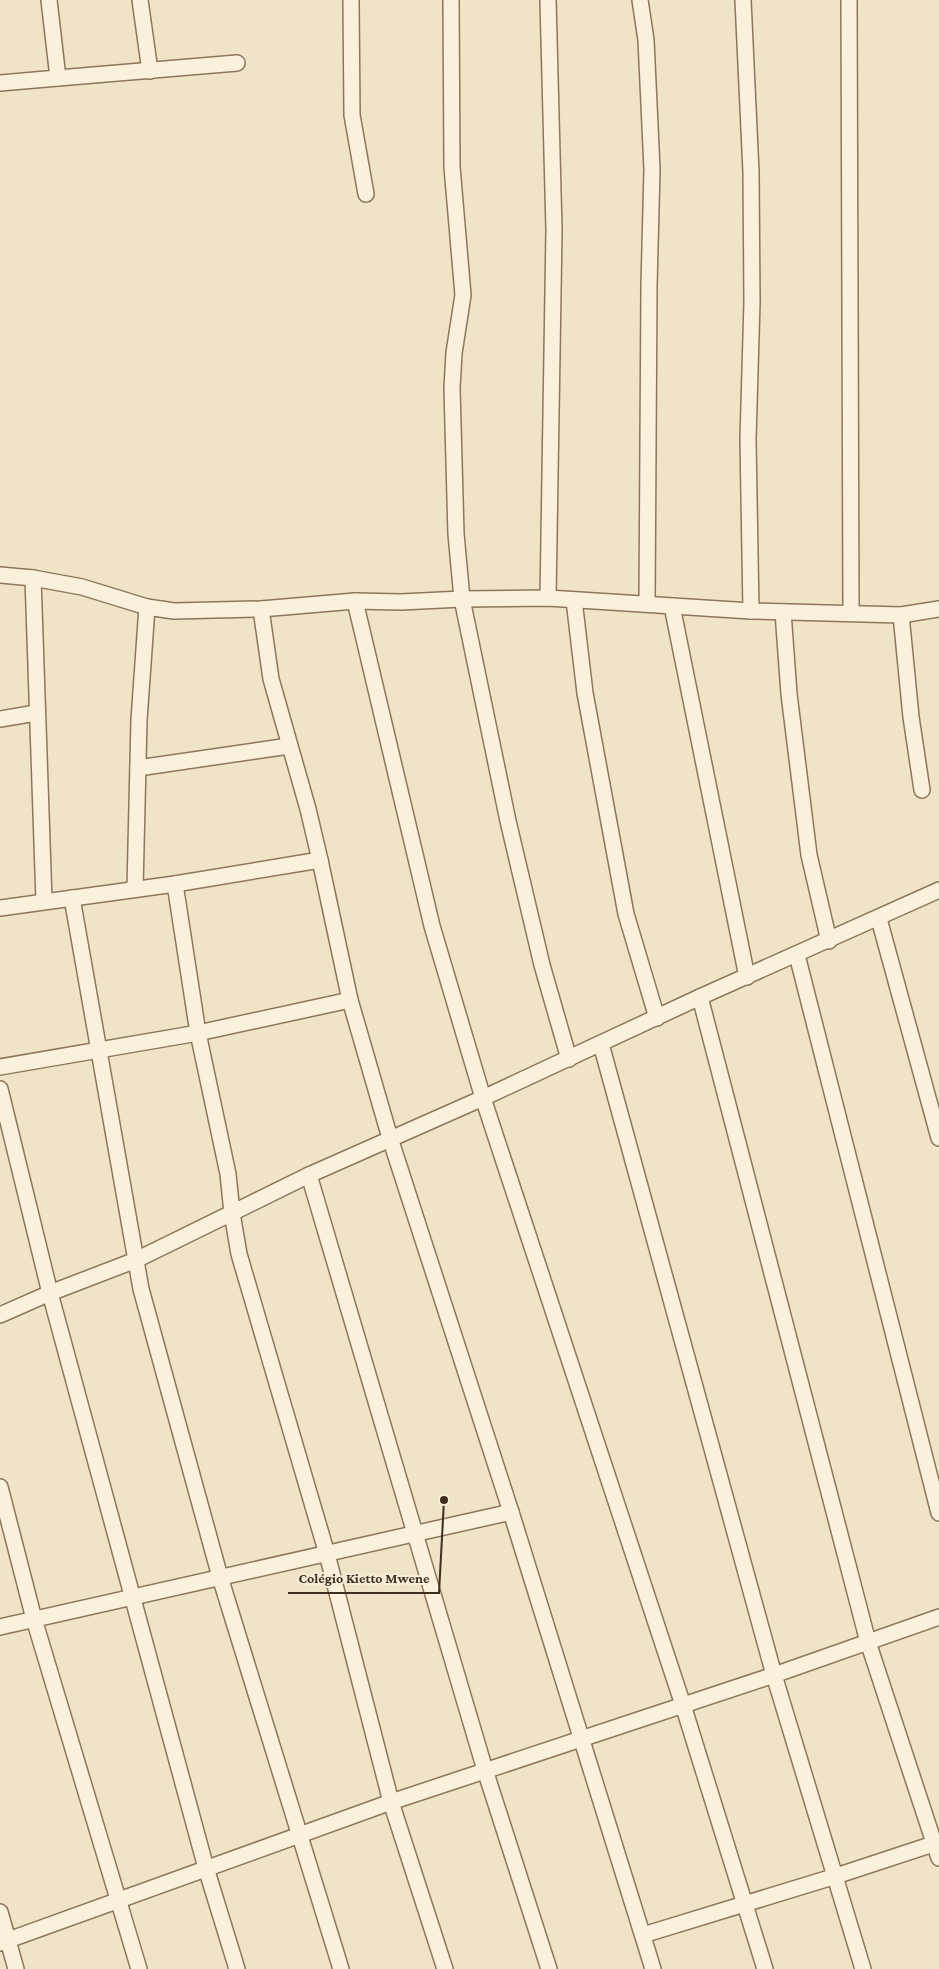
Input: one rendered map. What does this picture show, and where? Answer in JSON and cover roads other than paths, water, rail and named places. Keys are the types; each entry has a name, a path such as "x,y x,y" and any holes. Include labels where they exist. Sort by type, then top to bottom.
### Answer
{"street":[{"path":"49,0 58,78"},
{"path":"140,0 150,70"},
{"path":"351,0 352,115 366,194"},
{"path":"451,0 452,167 464,295 454,353 452,388 456,534 462,598 508,822 537,946 570,1058"},
{"path":"548,0 554,230 548,598"},
{"path":"640,0 646,40 652,169 649,286 647,604"},
{"path":"743,0 751,182 752,302 748,439 750,611"},
{"path":"849,0 851,613"},
{"path":"0,83 236,63"},
{"path":"0,575 33,578 82,587 147,607 174,611 260,609 356,601 401,602 462,598 548,598 750,611 901,615 939,609"},
{"path":"33,578 36,713 44,901"},
{"path":"574,600 584,693 626,914 657,1018"},
{"path":"356,601 432,926 483,1098 683,1705 765,1969"},
{"path":"672,606 747,977"},
{"path":"135,889 139,720 147,607"},
{"path":"260,609 270,678 308,809 350,1000 390,1138 511,1512 653,1969"},
{"path":"784,612 789,694 809,855 829,941"},
{"path":"901,615 911,717 922,790"},
{"path":"0,719 36,713"},
{"path":"138,768 289,746"},
{"path":"0,908 175,884 320,860"},
{"path":"175,884 198,1033 228,1174 239,1254 327,1554 391,1802 445,1969"},
{"path":"0,1315 50,1293 136,1260 309,1175 483,1098 700,997 829,941 939,890"},
{"path":"72,898 141,1289 220,1578 298,1836 341,1969"},
{"path":"880,918 939,1138"},
{"path":"797,955 939,1513"},
{"path":"700,997 868,1642 936,1843 939,1858"},
{"path":"0,1067 198,1033 350,1000"},
{"path":"601,1044 774,1675 863,1969"},
{"path":"0,1089 50,1293 206,1868 237,1969"},
{"path":"309,1175 485,1770 549,1969"},
{"path":"0,1487 34,1620 139,1969"},
{"path":"0,1627 416,1535 511,1512"},
{"path":"4,1942 391,1802 582,1737 774,1675 939,1617"},
{"path":"643,1935 836,1876 936,1843"},
{"path":"0,1912 4,1942 16,1969"}],"place":[{"name":"Colégio Kietto Mwene","path":"444,1500"}]}
